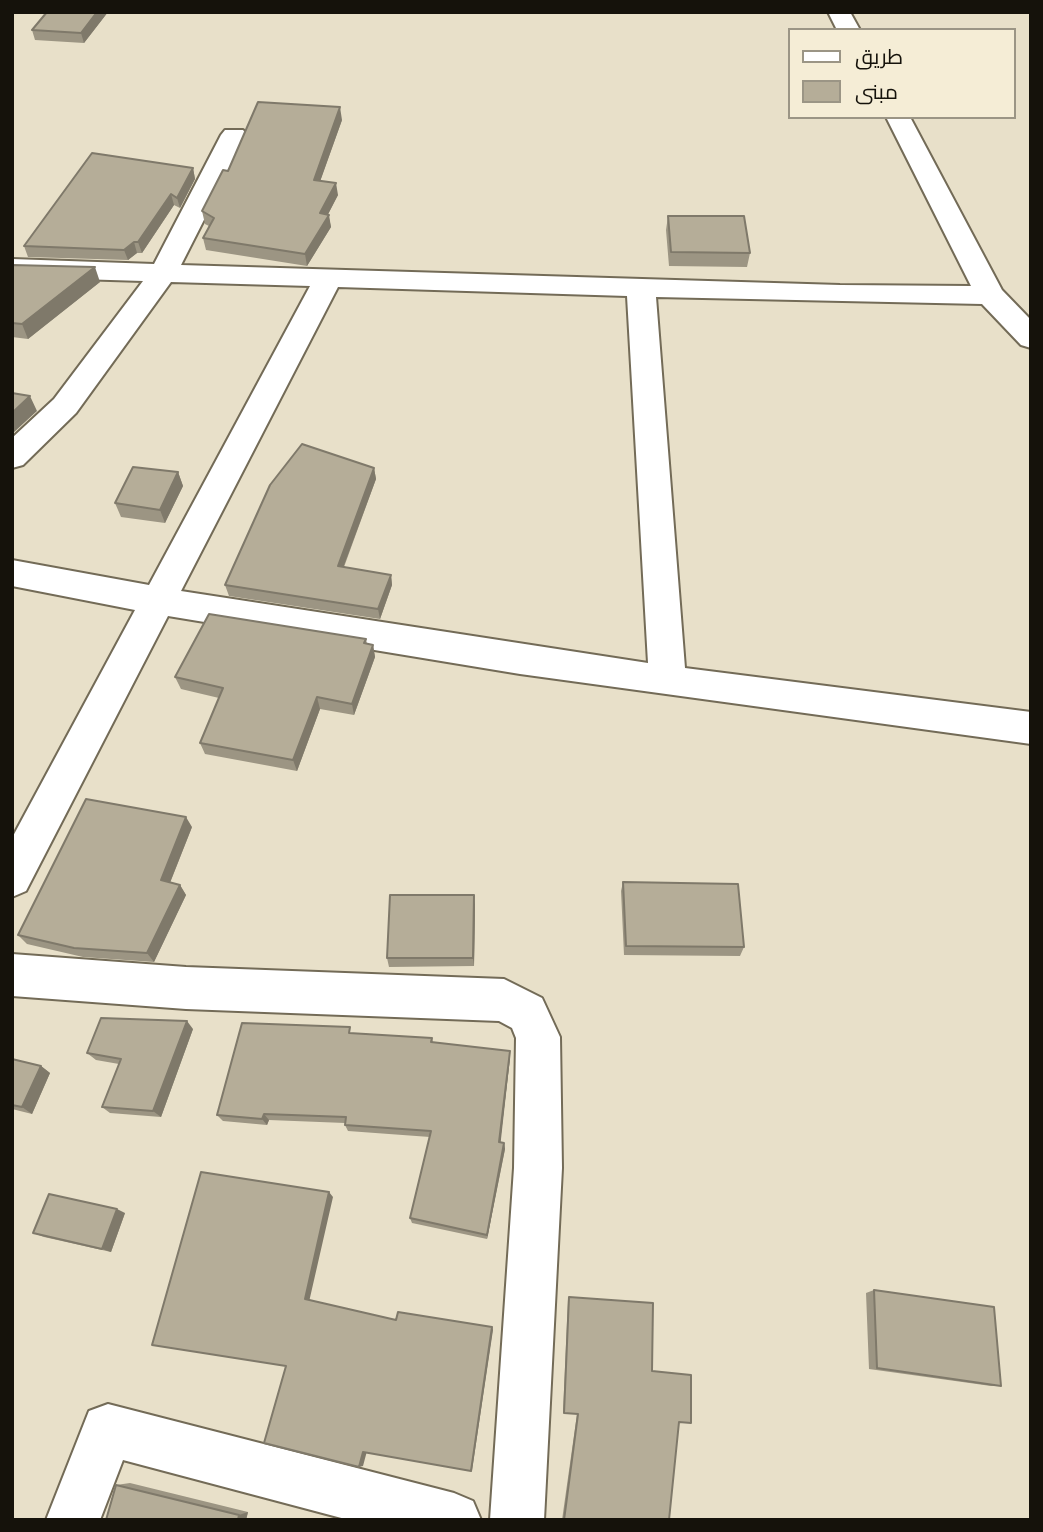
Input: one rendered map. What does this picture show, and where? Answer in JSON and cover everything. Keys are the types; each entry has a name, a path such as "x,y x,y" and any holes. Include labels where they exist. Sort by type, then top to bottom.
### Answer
{"street":[{"path":"839,12 848,28"},
{"path":"899,119 990,295 1031,338"},
{"path":"12,457 65,406 163,273 234,135"},
{"path":"12,268 328,279 990,295"},
{"path":"12,878 160,602 328,279"},
{"path":"641,287 667,678"},
{"path":"12,573 160,602 667,678 1031,728"},
{"path":"12,975 186,988 504,1000 527,1013 538,1037 538,1168 517,1520"},
{"path":"74,1520 108,1430 454,1520"}],"building":[{"path":"47,12 97,12 81,33 32,30"},
{"path":"258,102 340,107 314,180 336,183 320,213 329,215 305,254 203,238 214,218 202,211 223,170 228,171"},
{"path":"92,153 193,168 177,198 171,194 138,242 124,250 24,246"},
{"path":"668,216 744,216 750,253 671,252"},
{"path":"12,265 95,267 22,324 12,323"},
{"path":"12,393 30,396 12,413"},
{"path":"302,444 374,468 338,566 391,575 378,609 225,585 270,485"},
{"path":"133,467 178,472 160,510 115,503"},
{"path":"209,614 366,639 364,643 373,645 352,704 317,697 293,760 200,743 223,688 175,677"},
{"path":"86,799 186,817 161,880 180,885 147,953 74,948 18,935"},
{"path":"623,882 738,884 744,947 626,946"},
{"path":"390,895 474,895 473,958 387,958"},
{"path":"101,1018 187,1021 153,1111 102,1107 121,1059 87,1053"},
{"path":"242,1023 350,1027 349,1033 432,1038 431,1042 510,1051 499,1142 504,1143 487,1235 410,1218 431,1131 345,1125 346,1117 264,1114 262,1119 217,1115"},
{"path":"12,1059 41,1066 22,1107 12,1105"},
{"path":"201,1172 329,1192 305,1299 396,1320 398,1312 492,1327 471,1471 363,1452 359,1467 264,1443 286,1366 152,1345"},
{"path":"49,1194 117,1209 102,1249 33,1233"},
{"path":"874,1290 994,1307 1001,1386 877,1368"},
{"path":"569,1297 653,1303 652,1371 691,1375 691,1423 679,1422 669,1520 564,1520 578,1414 564,1413"},
{"path":"116,1485 239,1515 238,1520 106,1520"}]}
